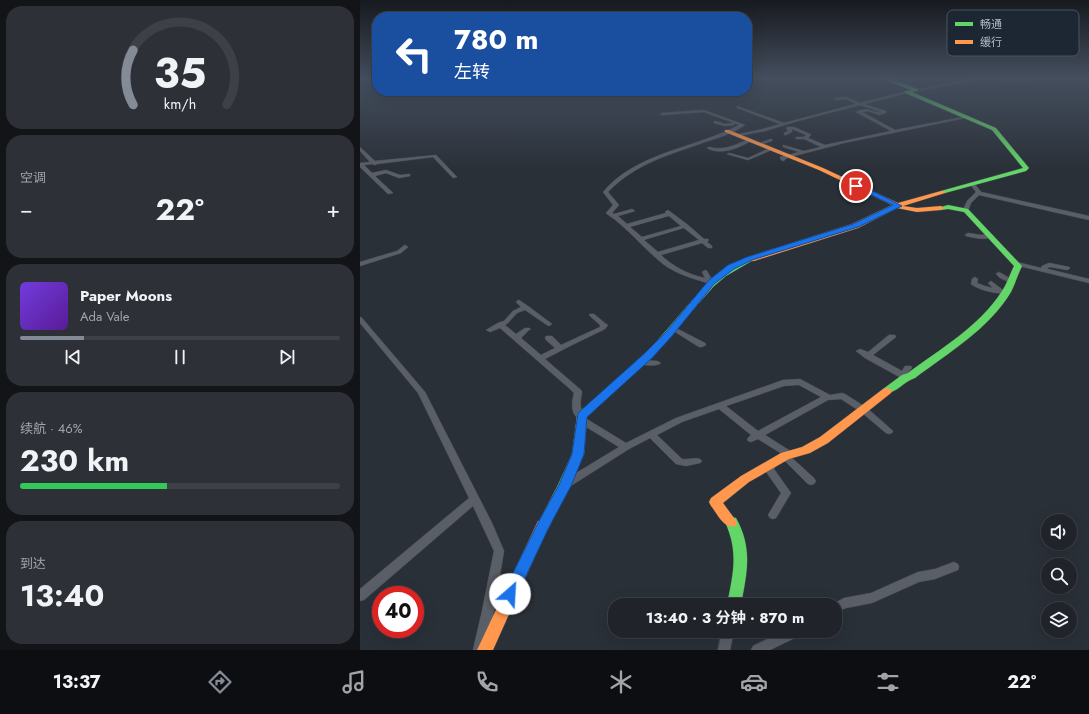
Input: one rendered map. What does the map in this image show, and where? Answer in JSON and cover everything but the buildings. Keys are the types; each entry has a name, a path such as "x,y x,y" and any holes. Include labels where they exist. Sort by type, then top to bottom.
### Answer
{"street":[{"path":"744,108 784,124"},
{"path":"715,122 757,131 844,108"},
{"path":"872,108 858,112 895,132"},
{"path":"868,110 879,114 885,112 874,108"},
{"path":"485,650 578,454 581,418 642,362 674,329 712,282 740,263 855,226 898,206 1024,170 1026,168 1026,165 994,129 949,108"},
{"path":"662,114 704,110 750,140 759,144 772,145 785,158 821,169 898,206 917,210 948,207 966,210 1017,264 1089,280"},
{"path":"785,158 825,147 968,117"},
{"path":"729,126 742,125"},
{"path":"712,282 695,278 666,263 641,239 609,213 616,205 605,192 618,179 650,160 712,139 729,126 742,125 757,131"},
{"path":"770,128 786,134 791,131 788,129 792,127 809,135 806,140"},
{"path":"797,138 825,147"},
{"path":"709,148 715,151 723,150 750,140"},
{"path":"729,154 748,158 772,145"},
{"path":"785,146 803,152"},
{"path":"360,148 377,165 387,165"},
{"path":"719,156 717,154 723,150"},
{"path":"360,164 434,156 455,177"},
{"path":"360,164 390,193"},
{"path":"372,175 386,171 399,177 408,175"},
{"path":"972,184 979,193 1089,218"},
{"path":"966,210 969,202 979,193"},
{"path":"612,216 632,211"},
{"path":"626,226 669,213 706,240 710,247"},
{"path":"641,239 686,226"},
{"path":"968,234 981,237 991,236"},
{"path":"656,254 706,240"},
{"path":"360,264 399,252 405,247"},
{"path":"860,352 884,361 910,376 986,318 1011,281 1018,266 1017,264"},
{"path":"1045,270 1044,267 1049,265 1067,268"},
{"path":"706,272 708,279 712,282"},
{"path":"999,274 1011,281"},
{"path":"975,279 974,284 979,287 1004,292"},
{"path":"991,283 1004,292"},
{"path":"519,302 549,324"},
{"path":"490,330 515,312 526,307"},
{"path":"540,359 603,328 604,325 600,320 592,315"},
{"path":"360,319 420,392 498,551 488,611 479,650"},
{"path":"500,324 578,392 576,404 578,414 581,418 626,447"},
{"path":"516,338 527,329"},
{"path":"674,329 702,345"},
{"path":"868,356 892,337"},
{"path":"549,338 560,348"},
{"path":"642,362 657,363"},
{"path":"736,598 741,574 741,551 735,528 714,502 730,489 787,455 806,450 824,440 864,410 906,373"},
{"path":"564,486 626,447 679,420 722,406 783,383 796,381 807,385 827,397"},
{"path":"754,437 827,397 842,396 864,410 889,431"},
{"path":"722,406 754,437 787,455 812,482"},
{"path":"652,434 679,462 686,463 696,461"},
{"path":"773,464 769,469 786,493 773,515"},
{"path":"360,596 474,500"},
{"path":"842,604 872,598 918,577 935,574 954,567"},
{"path":"724,650 727,638"},
{"path":"757,650 782,638"}],"traffic: fast":[{"path":"943,192 1024,170 1026,168 994,129 945,108"},
{"path":"887,391 906,377 911,376 972,330 993,310 1007,291 1018,266 966,210 948,207 941,208"},
{"path":"543,525 564,486 578,454 582,416 649,354 711,285 723,274 751,259"},
{"path":"731,522 736,531 741,552 740,573 735,598"}],"traffic: slow":[{"path":"727,131 821,169 903,208 917,210 941,208"},
{"path":"751,259 855,226 898,205 943,192"},
{"path":"731,522 715,502 745,479 785,456 806,450 824,440 887,391"},
{"path":"485,650 543,525"}],"route":[{"path":"510,594 543,525 564,486 578,454 582,416 649,355 669,334 712,282 731,267 750,259 855,226 898,206 856,186"}]}
